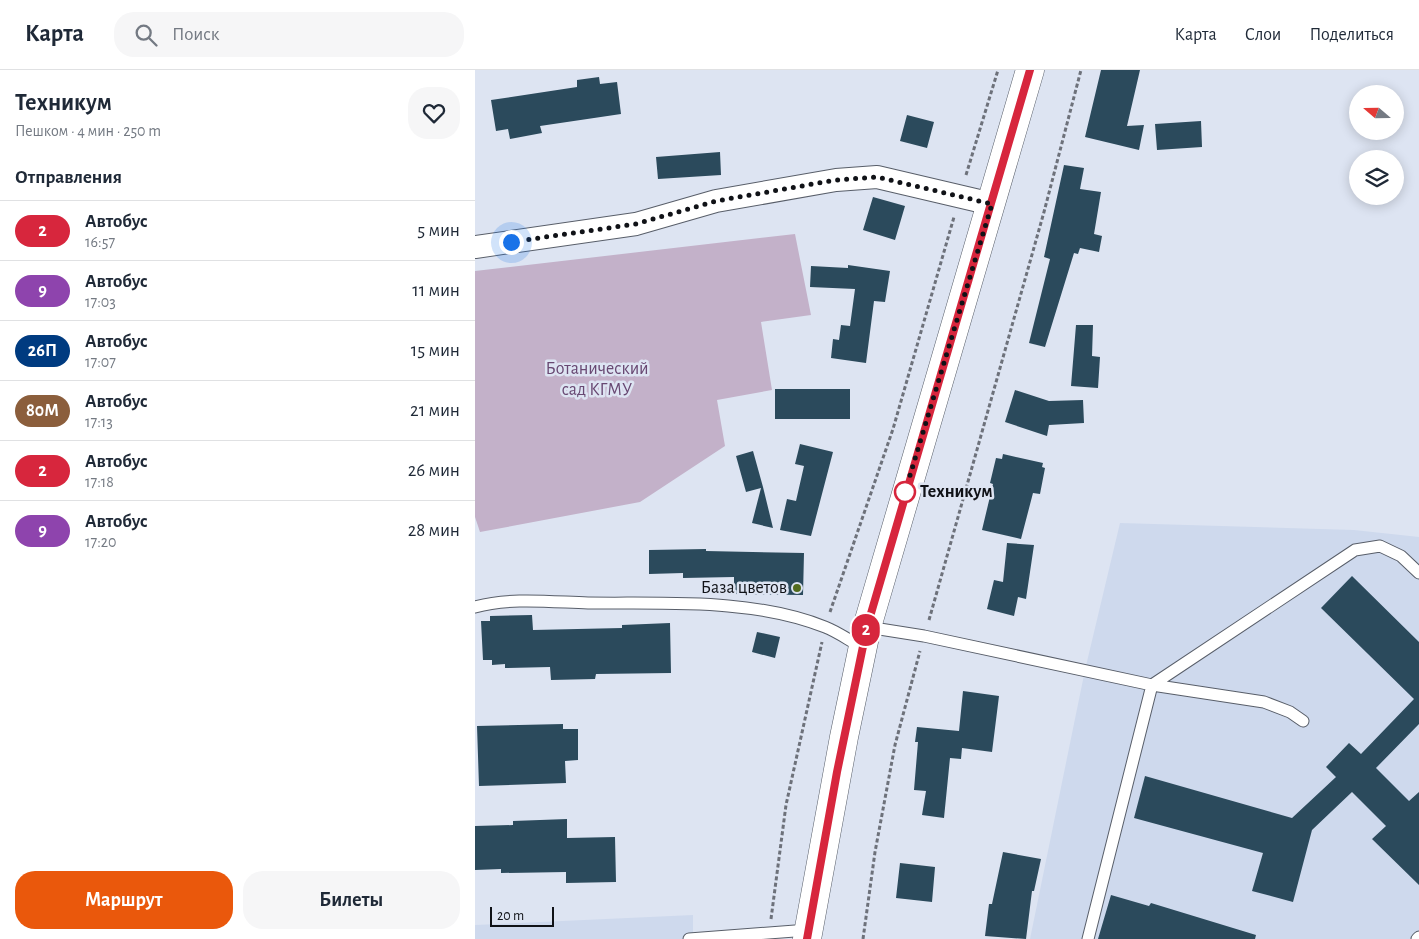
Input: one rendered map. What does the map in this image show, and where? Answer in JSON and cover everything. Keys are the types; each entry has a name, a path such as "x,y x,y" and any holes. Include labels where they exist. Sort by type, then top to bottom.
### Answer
{"main road":[{"path":"807,935 864,637 1030,70"}],"street":[{"path":"475,247 636,224 716,201 836,180 877,177 959,198 992,204"}],"lane":[{"path":"1088,939 1152,685 1355,550 1381,546 1401,556 1419,573"},
{"path":"475,607 490,603 545,602 730,606 771,612 864,637 924,636 1152,685 1264,702 1290,712 1303,721"},
{"path":"689,939 769,934 807,935"}],"path":[{"path":"769,934 786,805 825,627 893,429 998,70"},
{"path":"863,939 875,852 895,745 1044,212 1081,70"}],"shaded area":[{"path":"1120,523 1354,530 1419,537 1419,939 1030,939 1085,670"},
{"path":"693,915 693,939 475,939 475,925"}],"green space":[{"name":"Ботанический сад КГМУ","path":"795,234 811,315 761,322 772,390 717,400 725,446 640,502 480,532 475,517 475,271"}],"building":[{"path":"1101,70 1140,70 1127,126 1144,125 1139,150 1085,137"},
{"path":"599,77 600,84 617,82 621,114 540,126 542,133 510,139 508,129 496,131 491,100 577,87 577,80"},
{"path":"907,115 934,122 927,148 900,141"},
{"path":"1201,121 1202,147 1157,150 1155,124"},
{"path":"720,152 721,175 658,179 656,157"},
{"path":"1064,165 1084,168 1080,189 1101,192 1094,234 1102,236 1099,252 1080,248 1078,254 1074,253 1045,347 1029,343 1050,259 1044,257"},
{"path":"873,197 905,206 895,240 863,230"},
{"path":"848,265 890,271 885,302 874,301 866,363 831,358 833,339 839,340 841,325 850,326 855,289 810,287 811,266 848,268"},
{"path":"1076,325 1093,325 1092,356 1100,357 1098,388 1071,386"},
{"path":"775,389 850,389 850,419 775,419"},
{"path":"1015,390 1049,401 1083,400 1084,423 1049,425 1047,436 1005,422"},
{"path":"800,444 833,452 811,536 780,530 787,499 796,501 804,466 795,464"},
{"path":"753,451 773,528 752,523 761,488 746,492 736,456"},
{"path":"1003,454 1043,463 1042,467 1045,468 1040,494 1033,493 1021,539 982,530 993,484 990,483 996,458 1002,459"},
{"path":"1007,543 1034,545 1026,599 1018,597 1014,616 987,609 994,580 1003,582"},
{"path":"706,549 706,551 804,553 803,595 734,594 734,577 683,578 683,573 649,574 649,550"},
{"path":"1352,576 1419,642 1419,724 1376,768 1409,801 1419,792 1419,885 1372,839 1386,826 1352,792 1312,830 1293,902 1252,891 1263,853 1134,818 1145,776 1292,818 1336,777 1326,767 1349,743 1361,754 1414,699 1321,608"},
{"path":"532,615 533,630 622,628 622,625 670,623 671,673 596,674 595,679 551,680 550,667 505,668 505,664 492,665 492,660 483,660 481,621 490,621 490,616"},
{"path":"757,632 780,637 775,658 752,652"},
{"path":"963,691 999,696 992,752 962,748 961,759 950,758 944,818 922,815 926,791 914,790 918,742 915,742 917,727 959,731"},
{"path":"563,724 563,729 578,729 578,760 565,761 566,783 479,786 477,726"},
{"path":"567,819 567,838 615,837 616,882 566,883 566,872 501,873 501,869 475,870 475,826 513,825 513,821"},
{"path":"1003,852 1041,859 1034,891 1032,891 1026,939 985,936 989,904 992,904"},
{"path":"900,863 935,867 932,902 896,898"},
{"path":"1111,895 1149,906 1151,903 1256,935 1255,939 1098,939"}],"bus line":[{"name":"2","path":"807,939 823,842 867,627 1030,70"}],"place":[{"name":"Техникум","path":"905,492"},
{"name":"База цветов","path":"797,588"}],"route":[{"path":"511,242 636,224 716,201 836,180 877,177 959,198 992,204 905,492"}]}
